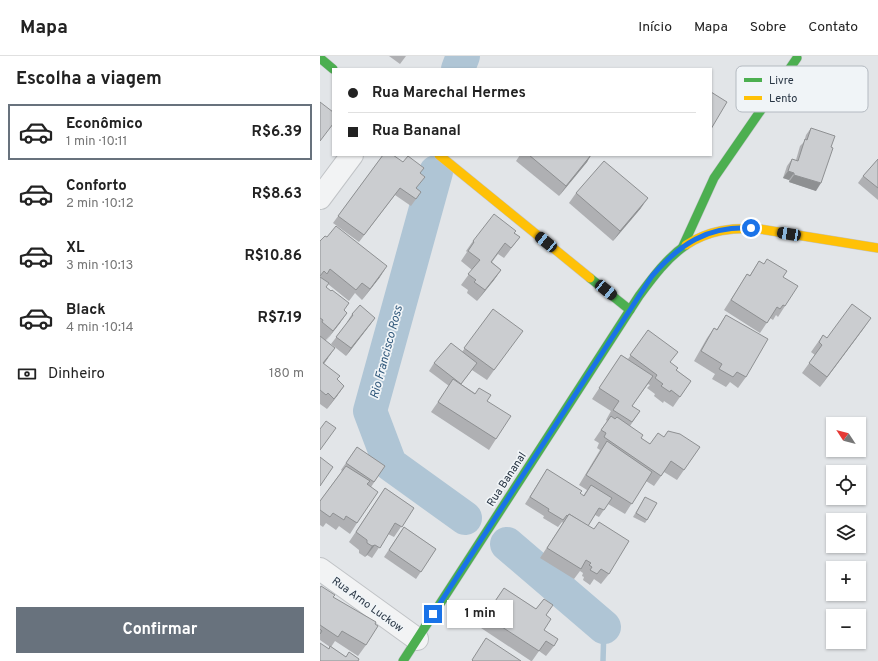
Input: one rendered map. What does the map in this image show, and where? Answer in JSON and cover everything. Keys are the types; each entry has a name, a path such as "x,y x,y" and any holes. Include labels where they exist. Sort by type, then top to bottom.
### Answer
{"street":[{"path":"320,58 332,68"},
{"path":"792,66 798,58"},
{"path":"683,246 714,178 760,112"},
{"path":"320,198 351,156"},
{"path":"440,156 630,310"},
{"path":"683,246 709,233 726,229 741,228 760,229 878,248"},
{"name":"Rua Bananal","path":"403,661 630,310 657,271 683,246"},
{"name":"Rua Arno Luckow","path":"320,569 417,639"}],"building":[{"path":"712,93 727,102 712,127"},
{"path":"320,102 332,111 332,125 320,141"},
{"path":"811,128 835,136 831,147 833,148 821,183 794,175 794,173 788,171 792,159 798,161 805,139 807,140"},
{"path":"382,156 394,156 403,162 408,156 424,168 420,173 425,177 416,188 421,192 416,199 400,188 364,235 338,216"},
{"path":"530,156 590,156 566,186"},
{"path":"878,159 878,188 863,176"},
{"path":"604,161 648,198 620,231 576,193"},
{"path":"494,214 516,231 514,233 520,237 511,248 505,243 491,262 501,270 485,290 474,282 476,280 468,274 480,260 468,251 474,242 473,241"},
{"path":"336,226 387,266 370,289 362,283 356,290 330,269 327,274 324,271 320,276 320,241 325,236 327,237"},
{"path":"767,259 787,271 783,277 798,286 785,306 783,305 780,309 777,307 767,323 731,300 747,274 750,276 759,261 764,264"},
{"path":"320,277 329,283 326,287 349,303 344,310 347,313 333,331 322,322 323,320 320,318"},
{"path":"852,304 871,318 827,377 809,363 822,345 819,342 823,335 827,338"},
{"path":"360,305 375,318 351,348 336,337"},
{"path":"493,309 523,331 494,370 464,348"},
{"path":"726,315 768,339 746,377 737,372 733,377 719,369 722,364 701,351 714,328 717,330"},
{"path":"648,330 678,352 670,362 678,368 676,370 691,381 680,397 671,390 670,392 661,386 663,384 655,378 657,375 630,355"},
{"path":"320,336 335,348 323,363 340,376 337,379 344,386 334,399 328,393 326,395 320,390"},
{"path":"451,343 477,363 461,384 434,363"},
{"path":"621,355 653,376 632,406 640,411 632,422 613,410 619,401 599,388"},
{"path":"453,379 475,394 479,388 491,395 487,401 511,416 496,439 438,402"},
{"path":"611,416 615,419 617,417 643,435 641,438 650,444 658,433 664,437 668,431 680,434 700,447 684,470 671,461 661,476 604,437 606,433 601,430"},
{"path":"326,421 336,428 320,450 320,429"},
{"path":"607,441 652,472 632,504 586,475"},
{"path":"357,447 385,466 374,482 346,463"},
{"path":"320,457 333,467 320,486"},
{"path":"346,466 370,481 367,484 378,492 357,523 346,516 344,520 333,513 330,517 320,510 320,501"},
{"path":"547,469 582,491 580,493 584,496 591,485 612,498 604,510 599,508 588,526 569,514 563,520 530,497"},
{"path":"385,488 414,508 402,527 395,523 380,548 367,543 367,540 356,532"},
{"path":"645,497 657,503 647,520 636,513"},
{"path":"569,514 594,529 599,522 629,541 609,574 601,569 597,574 590,570 592,567 589,565 591,563 586,560 581,569 547,548"},
{"path":"404,527 436,549 421,572 389,550"},
{"path":"321,586 335,595 333,597 376,622 375,624 378,626 366,645 342,631 338,637 320,625"},
{"path":"504,588 536,609 544,599 553,605 546,615 551,619 544,630 558,639 554,646 546,641 539,651 485,616"},
{"path":"486,638 521,661 473,661 472,660"},
{"path":"320,643 329,649 330,646 346,657 349,652 359,659 358,661 320,661"}],"waterway":[{"name":"Rio Francisco Ross","path":"458,68 463,56"},
{"name":"Rio Francisco Ross","path":"436,172 370,411 390,464 465,518"},
{"name":"Rio Francisco Ross","path":"507,544 604,627"},
{"path":"603,661 604,627"}],"traffic: fast":[{"path":"320,58 332,68"},
{"path":"791,66 797,58"},
{"path":"683,246 714,178 760,112"},
{"path":"403,661 639,296 666,262 686,245"},
{"path":"590,278 630,310"}],"traffic: slow":[{"path":"440,156 590,278"},
{"path":"686,245 712,233 731,229 750,228 878,248"}],"route":[{"path":"433,614 652,276 673,254 683,246 696,239 709,233 726,229 751,228"}]}
